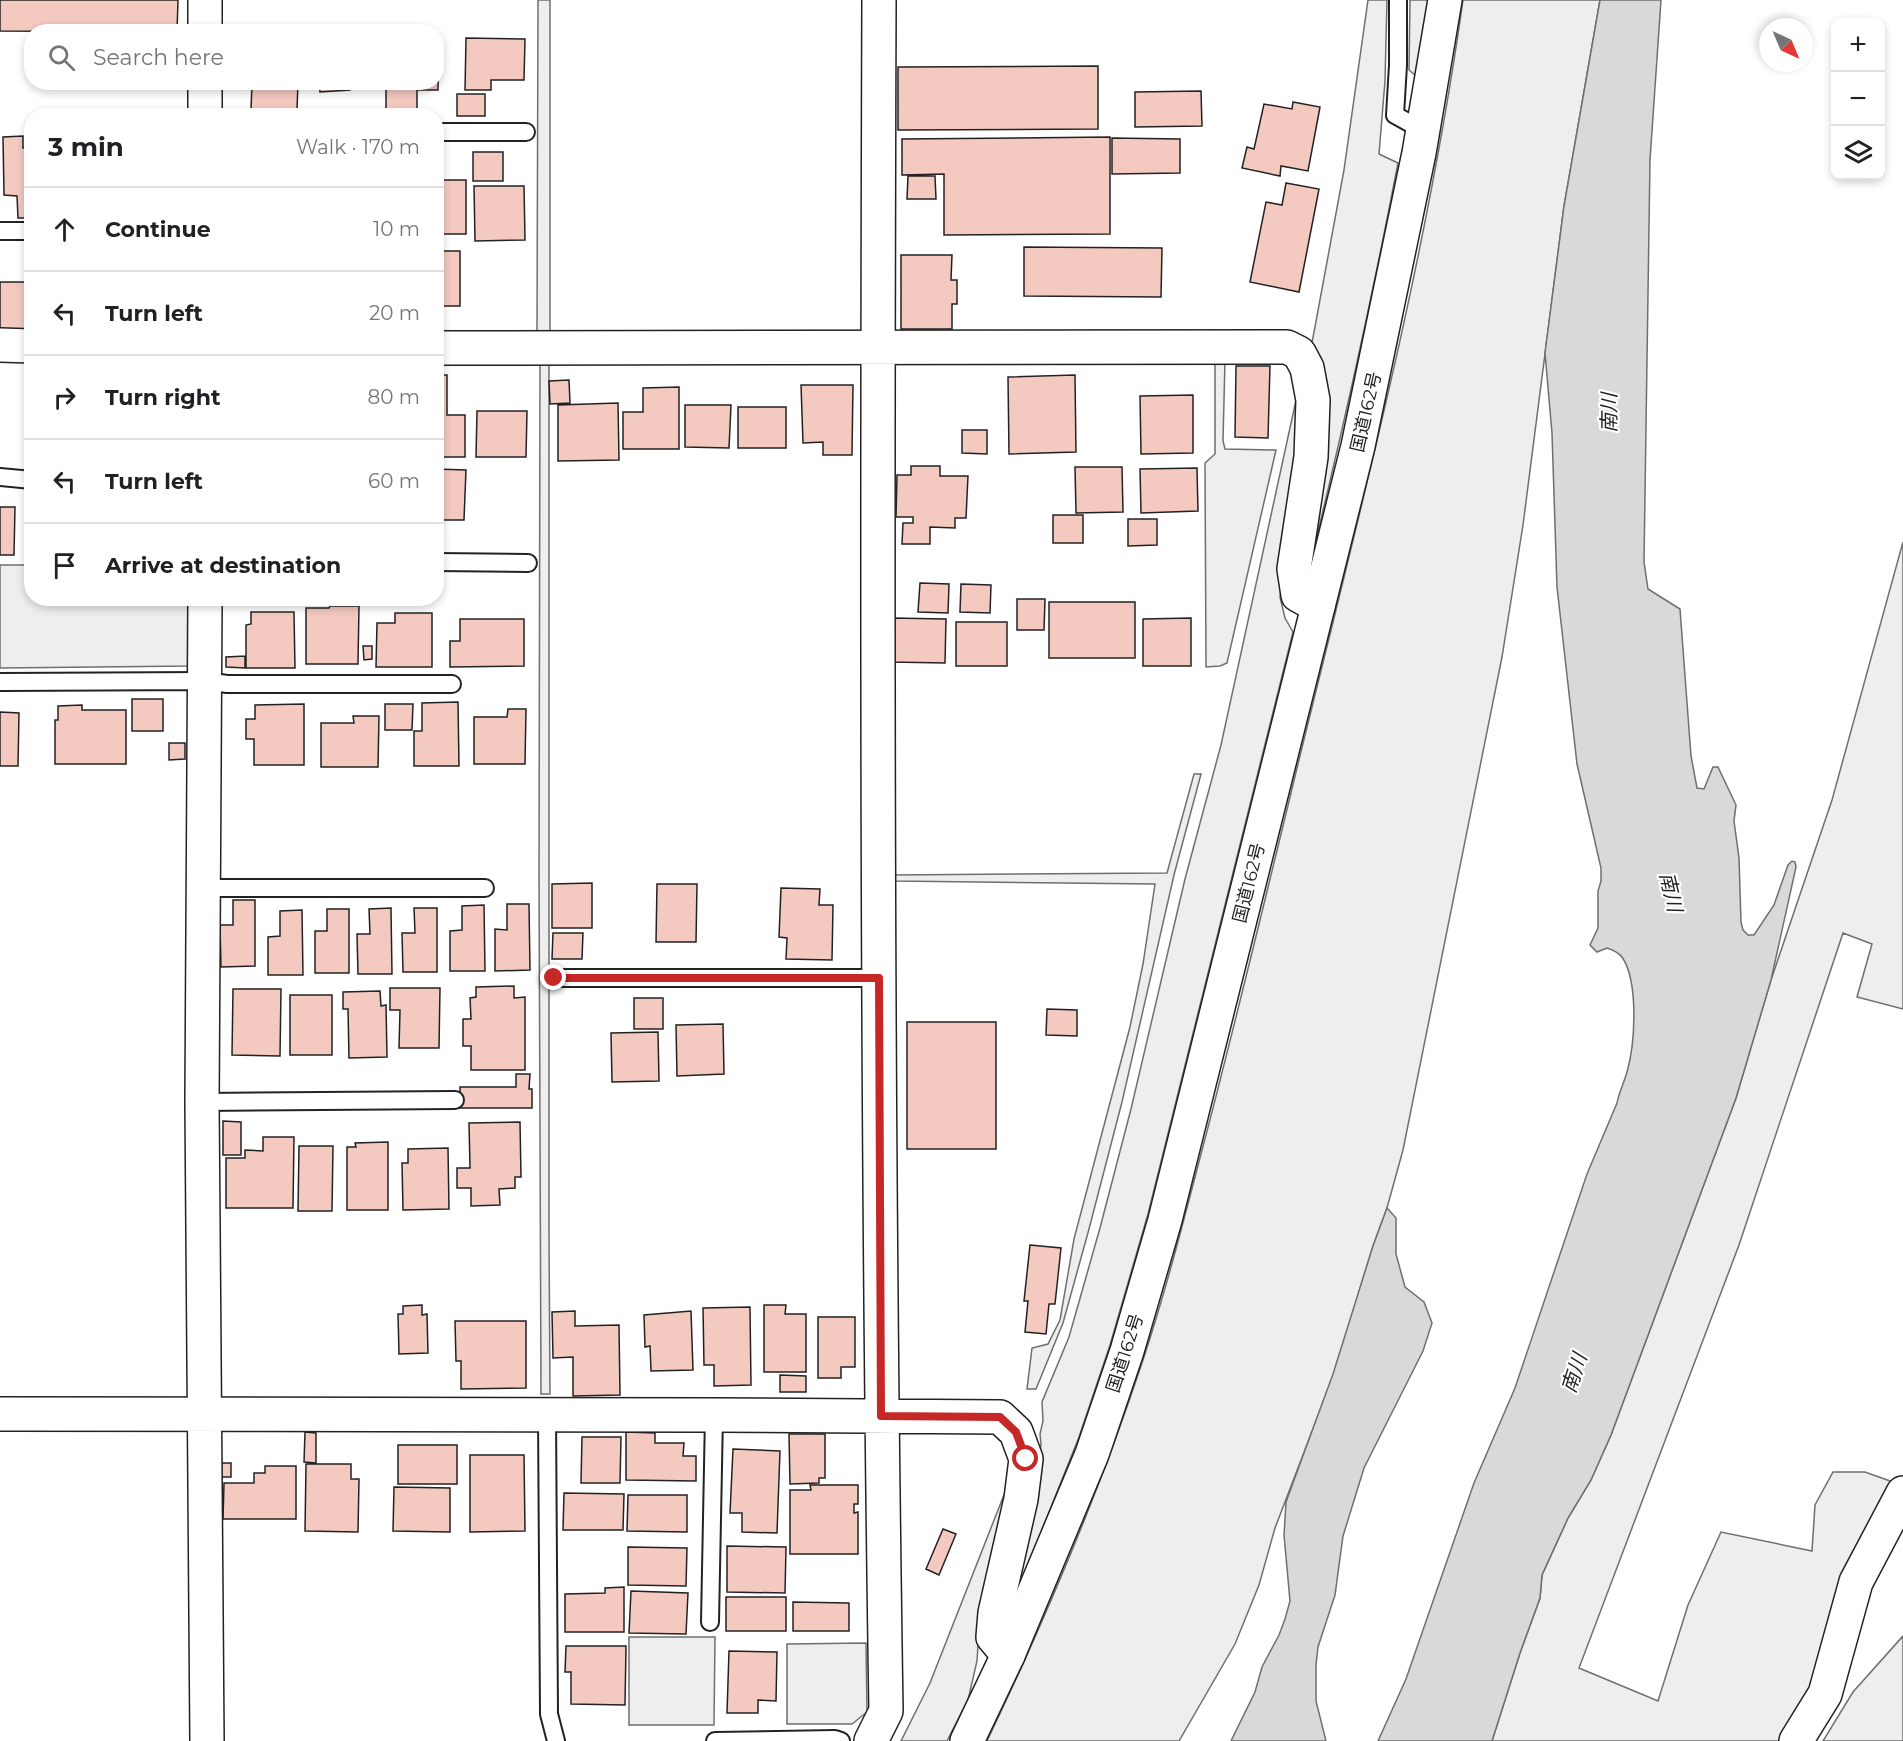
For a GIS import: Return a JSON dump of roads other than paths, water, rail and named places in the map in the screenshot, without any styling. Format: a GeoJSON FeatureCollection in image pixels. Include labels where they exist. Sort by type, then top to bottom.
{"type":"FeatureCollection","features":[{"type":"Feature","properties":{"kind":"main road"},"geometry":{"type":"LineString","coordinates":[[205,0],[205,24]]}},
{"type":"Feature","properties":{"kind":"main road"},"geometry":{"type":"LineString","coordinates":[[871,1741],[886,1711],[881,1416],[879,978],[879,0]]}},
{"type":"Feature","properties":{"kind":"main road","name":"国道162号"},"geometry":{"type":"LineString","coordinates":[[967,1741],[1008,1655],[1092,1454],[1127,1351],[1165,1220],[1358,446],[1424,131],[1445,0]]}},
{"type":"Feature","properties":{"kind":"main road"},"geometry":{"type":"LineString","coordinates":[[205,90],[205,108]]}},
{"type":"Feature","properties":{"kind":"main road"},"geometry":{"type":"LineString","coordinates":[[0,345],[24,346]]}},
{"type":"Feature","properties":{"kind":"main road"},"geometry":{"type":"LineString","coordinates":[[444,348],[1287,347],[1299,353],[1307,368],[1313,400],[1311,457],[1294,569],[1298,595],[1318,606]]}},
{"type":"Feature","properties":{"kind":"main road"},"geometry":{"type":"LineString","coordinates":[[205,606],[202,1102],[207,1741]]}},
{"type":"Feature","properties":{"kind":"main road"},"geometry":{"type":"LineString","coordinates":[[0,1414],[714,1414],[1000,1417],[1016,1432],[1026,1459],[1021,1499],[995,1613],[993,1637],[1008,1655]]}},
{"type":"Feature","properties":{"kind":"main road"},"geometry":{"type":"LineString","coordinates":[[1797,1741],[1825,1694],[1856,1582],[1903,1493]]}},
{"type":"Feature","properties":{"kind":"lane"},"geometry":{"type":"LineString","coordinates":[[1398,0],[1395,115],[1424,131]]}},
{"type":"Feature","properties":{"kind":"lane"},"geometry":{"type":"LineString","coordinates":[[444,132],[526,132]]}},
{"type":"Feature","properties":{"kind":"lane"},"geometry":{"type":"LineString","coordinates":[[0,231],[24,231]]}},
{"type":"Feature","properties":{"kind":"lane"},"geometry":{"type":"LineString","coordinates":[[0,477],[24,479]]}},
{"type":"Feature","properties":{"kind":"lane"},"geometry":{"type":"LineString","coordinates":[[444,562],[528,562]]}},
{"type":"Feature","properties":{"kind":"lane"},"geometry":{"type":"LineString","coordinates":[[0,682],[205,681],[227,684],[452,684]]}},
{"type":"Feature","properties":{"kind":"lane"},"geometry":{"type":"LineString","coordinates":[[204,888],[485,888]]}},
{"type":"Feature","properties":{"kind":"lane"},"geometry":{"type":"LineString","coordinates":[[554,978],[879,978]]}},
{"type":"Feature","properties":{"kind":"lane"},"geometry":{"type":"LineString","coordinates":[[202,1102],[455,1100]]}},
{"type":"Feature","properties":{"kind":"lane"},"geometry":{"type":"LineString","coordinates":[[710,1622],[714,1414]]}},
{"type":"Feature","properties":{"kind":"lane"},"geometry":{"type":"LineString","coordinates":[[547,1415],[549,1714],[556,1741]]}},
{"type":"Feature","properties":{"kind":"lane"},"geometry":{"type":"LineString","coordinates":[[715,1741],[835,1738],[841,1741]]}},
{"type":"Feature","properties":{"kind":"water","name":"南川"},"geometry":{"type":"Polygon","coordinates":[[[1600,0],[1661,0],[1650,160],[1644,562],[1648,589],[1680,609],[1691,756],[1697,788],[1704,789],[1713,767],[1718,767],[1736,805],[1734,821],[1739,858],[1741,922],[1743,930],[1748,935],[1754,935],[1774,905],[1788,865],[1792,861],[1795,862],[1796,867],[1771,980],[1736,1098],[1611,1435],[1591,1480],[1568,1518],[1542,1575],[1540,1598],[1492,1741],[1378,1741],[1406,1679],[1474,1483],[1515,1388],[1587,1174],[1617,1103],[1632,1046],[1633,997],[1627,968],[1617,952],[1607,948],[1597,952],[1590,945],[1598,928],[1598,891],[1601,868],[1577,764],[1557,587],[1552,433],[1545,353],[1564,206],[1600,0]]]}},
{"type":"Feature","properties":{"kind":"water"},"geometry":{"type":"Polygon","coordinates":[[[1387,1208],[1396,1218],[1396,1254],[1405,1287],[1424,1302],[1432,1323],[1423,1351],[1364,1468],[1343,1536],[1335,1595],[1318,1647],[1316,1665],[1316,1701],[1326,1741],[1231,1741],[1255,1692],[1262,1667],[1285,1619],[1290,1601],[1284,1535],[1286,1502],[1333,1374],[1387,1208]]]}}]}
